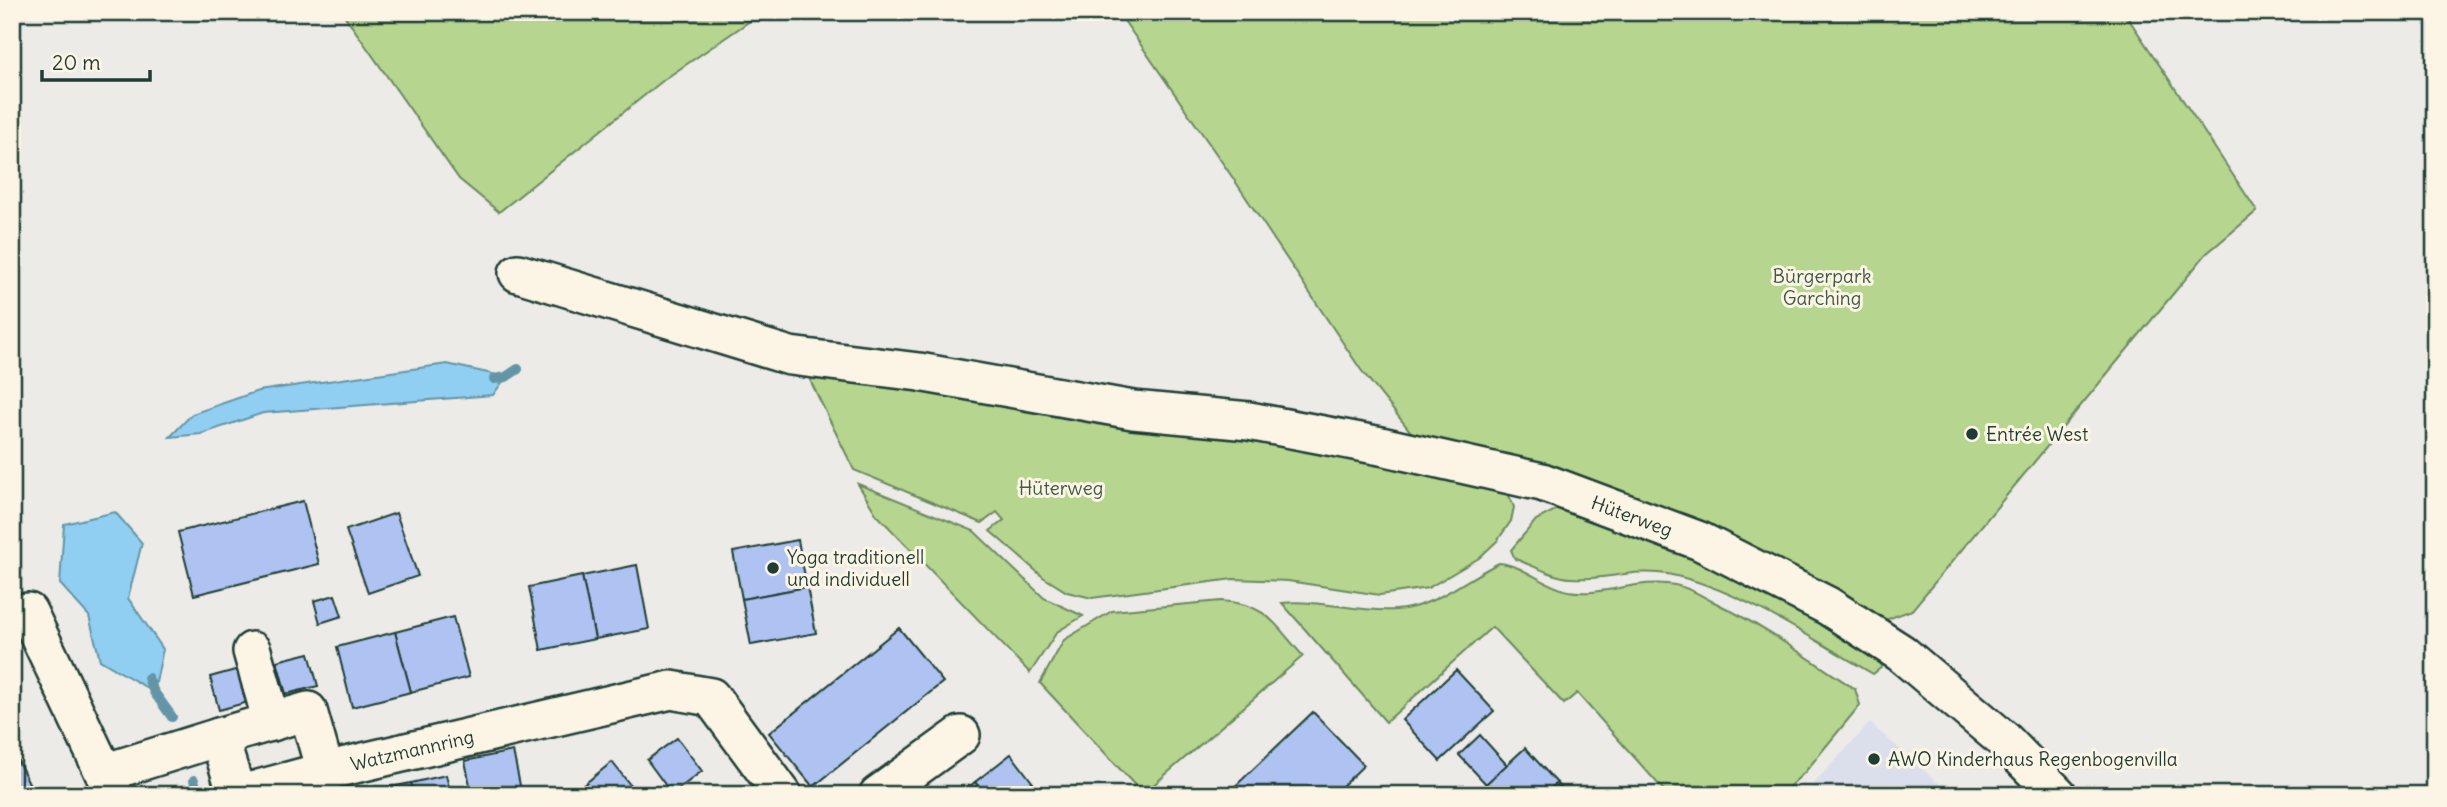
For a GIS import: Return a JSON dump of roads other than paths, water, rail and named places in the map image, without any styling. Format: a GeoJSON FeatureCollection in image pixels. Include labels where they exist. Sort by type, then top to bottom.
{"type":"FeatureCollection","features":[{"type":"Feature","properties":{"kind":"street","name":"Hüterweg"},"geometry":{"type":"LineString","coordinates":[[517,273],[790,356],[919,372],[1133,410],[1249,421],[1381,446],[1542,482],[1700,541],[1828,606],[1900,653],[2004,740],[2058,795]]}},
{"type":"Feature","properties":{"kind":"street"},"geometry":{"type":"LineString","coordinates":[[12,615],[28,612],[110,784],[219,737],[308,711],[325,771]]}},
{"type":"Feature","properties":{"kind":"street"},"geometry":{"type":"LineString","coordinates":[[252,651],[272,722]]}},
{"type":"Feature","properties":{"kind":"street","name":"Watzmannring"},"geometry":{"type":"LineString","coordinates":[[219,737],[237,795],[325,771],[671,690],[711,697],[783,795]]}},
{"type":"Feature","properties":{"kind":"street"},"geometry":{"type":"LineString","coordinates":[[878,795],[961,735]]}},
{"type":"Feature","properties":{"kind":"water"},"geometry":{"type":"Polygon","coordinates":[[[447,364],[506,377],[493,395],[263,413],[201,434],[170,437],[192,414],[258,391],[447,364]]]}},
{"type":"Feature","properties":{"kind":"water"},"geometry":{"type":"Polygon","coordinates":[[[115,512],[142,543],[128,598],[163,649],[154,692],[100,660],[89,616],[60,584],[64,524],[115,512]]]}},
{"type":"Feature","properties":{"kind":"waterway"},"geometry":{"type":"LineString","coordinates":[[494,379],[506,377],[518,369]]}},
{"type":"Feature","properties":{"kind":"waterway"},"geometry":{"type":"LineString","coordinates":[[148,678],[154,692],[172,717]]}},
{"type":"Feature","properties":{"kind":"waterway"},"geometry":{"type":"LineString","coordinates":[[194,780],[199,795]]}},
{"type":"Feature","properties":{"kind":"place","name":"Entrée West"},"geometry":{"type":"Point","coordinates":[1972,434]}},
{"type":"Feature","properties":{"kind":"place","name":"Yoga traditionell und individuell"},"geometry":{"type":"Point","coordinates":[773,568]}},
{"type":"Feature","properties":{"kind":"place","name":"AWO Kinderhaus Regenbogenvilla"},"geometry":{"type":"Point","coordinates":[1874,759]}},
{"type":"Feature","properties":{"kind":"park label","name":"Bürgerpark Garching"},"geometry":{"type":"Point","coordinates":[1822,287]}}]}
